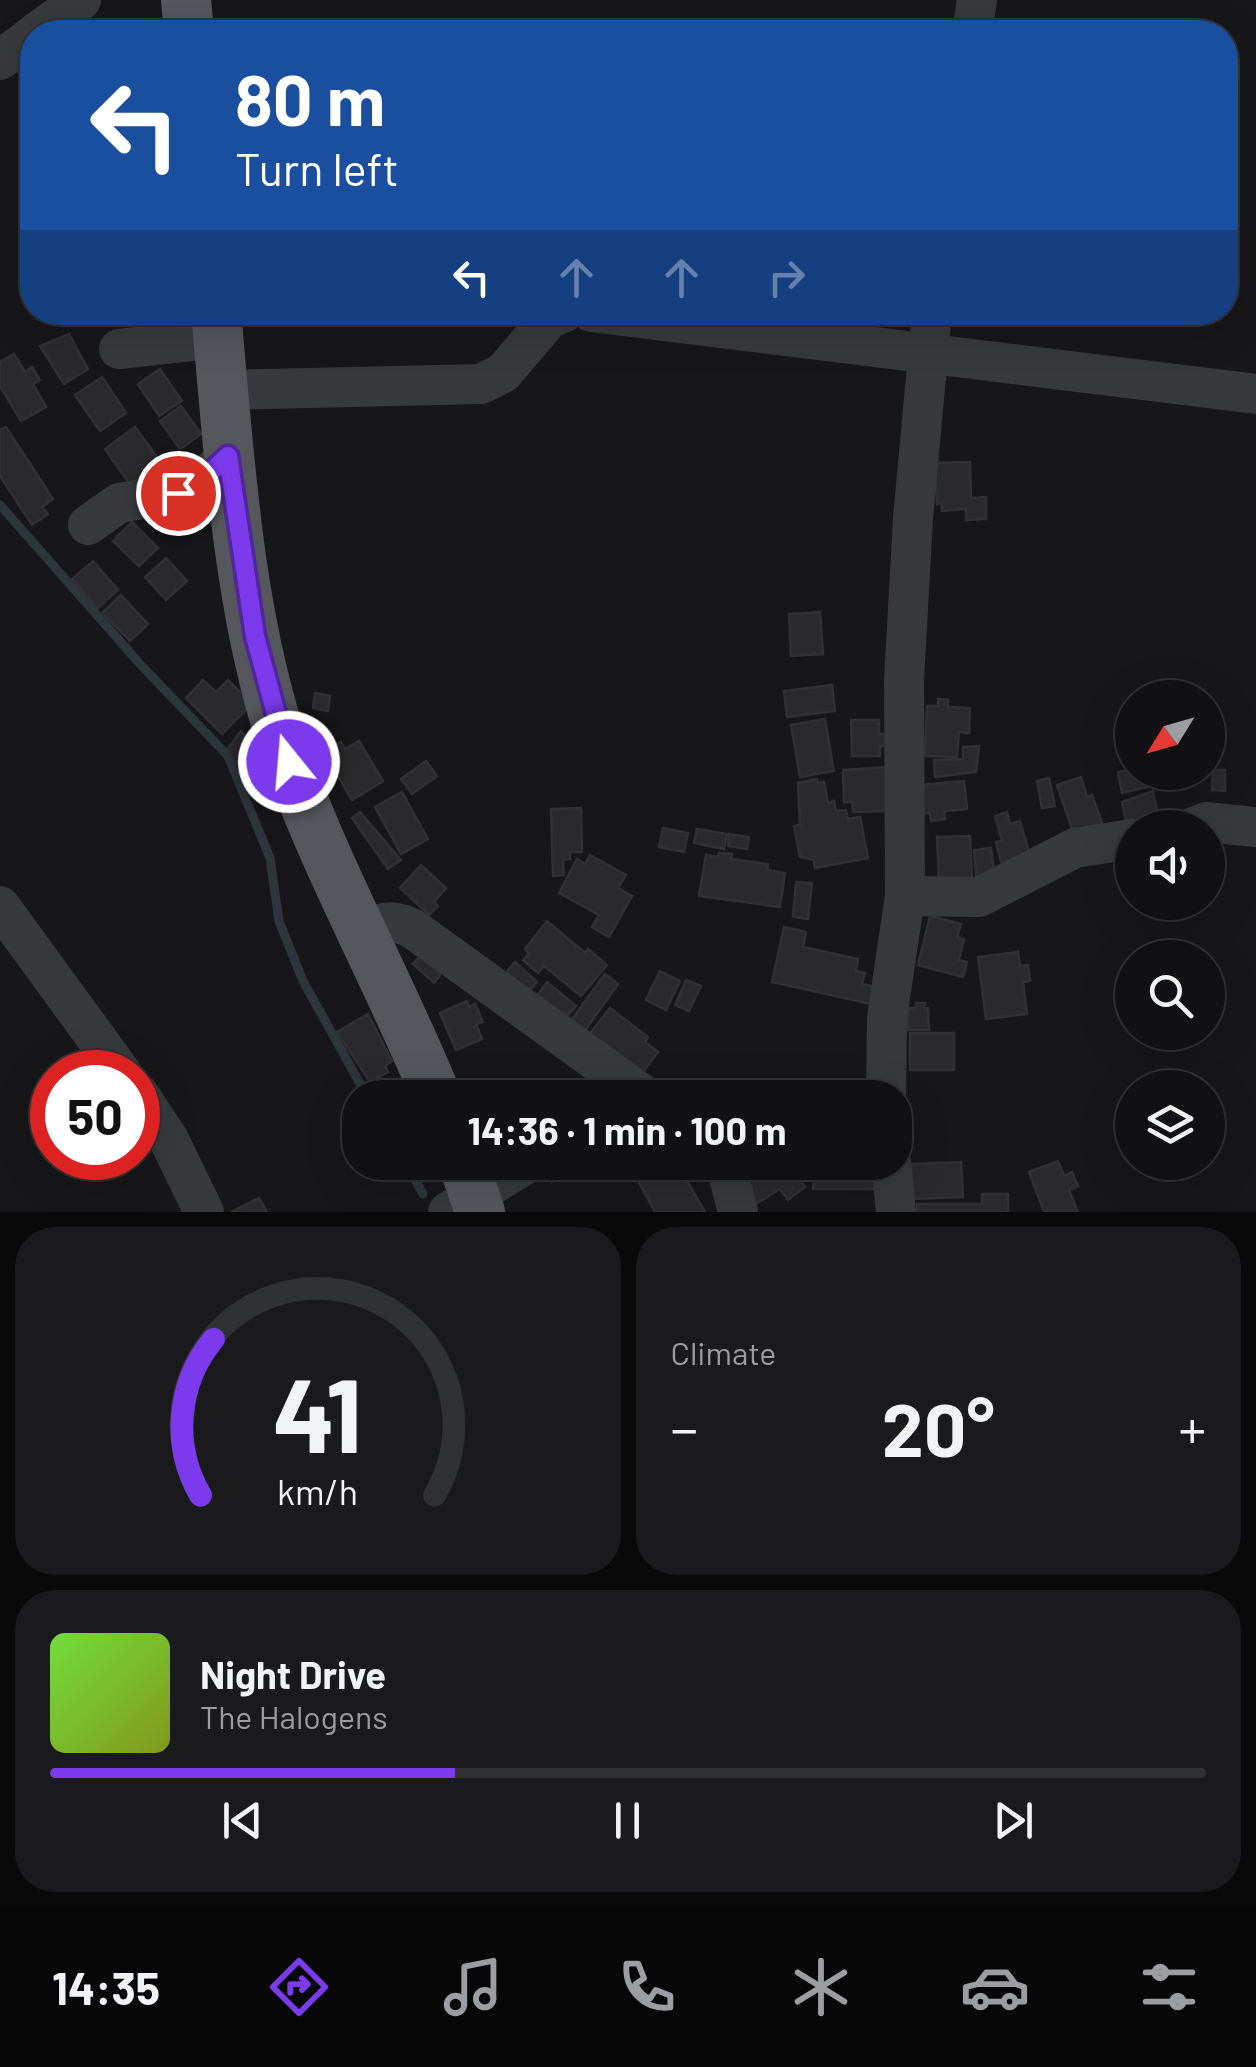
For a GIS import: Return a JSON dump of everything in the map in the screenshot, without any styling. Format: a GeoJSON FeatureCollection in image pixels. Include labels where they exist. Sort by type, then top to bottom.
{"type":"FeatureCollection","features":[{"type":"Feature","properties":{"kind":"main road"},"geometry":{"type":"LineString","coordinates":[[217,325],[228,456],[255,636],[272,705],[289,762],[429,1080]]}},
{"type":"Feature","properties":{"kind":"street"},"geometry":{"type":"LineString","coordinates":[[54,20],[82,0]]}},
{"type":"Feature","properties":{"kind":"street"},"geometry":{"type":"LineString","coordinates":[[0,60],[20,45]]}},
{"type":"Feature","properties":{"kind":"street"},"geometry":{"type":"LineString","coordinates":[[119,349],[217,325]]}},
{"type":"Feature","properties":{"kind":"street"},"geometry":{"type":"LineString","coordinates":[[223,390],[481,384],[503,373],[544,325]]}},
{"type":"Feature","properties":{"kind":"street"},"geometry":{"type":"LineString","coordinates":[[690,325],[1256,394]]}},
{"type":"Feature","properties":{"kind":"street"},"geometry":{"type":"LineString","coordinates":[[886,1080],[887,1018],[905,896],[904,681],[930,325]]}},
{"type":"Feature","properties":{"kind":"street"},"geometry":{"type":"LineString","coordinates":[[88,525],[119,502],[178,493],[201,481],[228,456]]}},
{"type":"Feature","properties":{"kind":"street"},"geometry":{"type":"LineString","coordinates":[[1225,824],[1256,828]]}},
{"type":"Feature","properties":{"kind":"street"},"geometry":{"type":"LineString","coordinates":[[905,896],[979,897],[1075,848],[1115,842]]}},
{"type":"Feature","properties":{"kind":"street"},"geometry":{"type":"LineString","coordinates":[[0,906],[106,1050]]}},
{"type":"Feature","properties":{"kind":"street"},"geometry":{"type":"LineString","coordinates":[[363,930],[381,922],[398,922],[413,929],[622,1080]]}},
{"type":"Feature","properties":{"kind":"street"},"geometry":{"type":"LineString","coordinates":[[160,1126],[204,1212]]}},
{"type":"Feature","properties":{"kind":"street"},"geometry":{"type":"LineString","coordinates":[[467,1195],[496,1180]]}},
{"type":"Feature","properties":{"kind":"street"},"geometry":{"type":"LineString","coordinates":[[730,1180],[738,1212]]}},
{"type":"Feature","properties":{"kind":"street"},"geometry":{"type":"LineString","coordinates":[[893,1180],[896,1212]]}},
{"type":"Feature","properties":{"kind":"building"},"geometry":{"type":"Polygon","coordinates":[[[69,334],[88,369],[64,384],[40,346],[69,334]]]}},
{"type":"Feature","properties":{"kind":"building"},"geometry":{"type":"Polygon","coordinates":[[[14,354],[25,372],[32,367],[40,380],[33,384],[46,407],[21,421],[0,386],[0,362],[14,354]]]}},
{"type":"Feature","properties":{"kind":"building"},"geometry":{"type":"Polygon","coordinates":[[[160,369],[182,401],[159,416],[138,384],[160,369]]]}},
{"type":"Feature","properties":{"kind":"building"},"geometry":{"type":"Polygon","coordinates":[[[102,377],[126,413],[100,431],[75,395],[102,377]]]}},
{"type":"Feature","properties":{"kind":"building"},"geometry":{"type":"Polygon","coordinates":[[[181,406],[201,434],[180,449],[160,421],[181,406]]]}},
{"type":"Feature","properties":{"kind":"building"},"geometry":{"type":"Polygon","coordinates":[[[6,427],[53,499],[42,507],[48,514],[32,525],[0,476],[0,430],[6,427]]]}},
{"type":"Feature","properties":{"kind":"building"},"geometry":{"type":"Polygon","coordinates":[[[135,427],[163,465],[132,487],[105,449],[135,427]]]}},
{"type":"Feature","properties":{"kind":"building"},"geometry":{"type":"Polygon","coordinates":[[[970,462],[971,498],[986,497],[986,519],[966,520],[966,509],[942,511],[942,503],[937,504],[935,463],[970,462]]]}},
{"type":"Feature","properties":{"kind":"building"},"geometry":{"type":"Polygon","coordinates":[[[132,522],[158,548],[139,566],[113,541],[132,522]]]}},
{"type":"Feature","properties":{"kind":"building"},"geometry":{"type":"Polygon","coordinates":[[[166,558],[187,581],[166,600],[145,577],[166,558]]]}},
{"type":"Feature","properties":{"kind":"building"},"geometry":{"type":"Polygon","coordinates":[[[93,561],[118,590],[98,608],[72,579],[93,561]]]}},
{"type":"Feature","properties":{"kind":"building"},"geometry":{"type":"Polygon","coordinates":[[[121,595],[148,624],[130,641],[102,613],[121,595]]]}},
{"type":"Feature","properties":{"kind":"building"},"geometry":{"type":"Polygon","coordinates":[[[820,612],[823,654],[791,656],[789,614],[820,612]]]}},
{"type":"Feature","properties":{"kind":"building"},"geometry":{"type":"Polygon","coordinates":[[[203,680],[216,692],[228,680],[252,704],[222,734],[186,698],[203,680]]]}},
{"type":"Feature","properties":{"kind":"building"},"geometry":{"type":"Polygon","coordinates":[[[832,685],[835,711],[787,717],[784,691],[832,685]]]}},
{"type":"Feature","properties":{"kind":"building"},"geometry":{"type":"Polygon","coordinates":[[[315,693],[330,696],[328,711],[313,708],[315,693]]]}},
{"type":"Feature","properties":{"kind":"building"},"geometry":{"type":"Polygon","coordinates":[[[938,699],[948,700],[948,707],[970,708],[969,733],[959,732],[957,757],[925,756],[927,706],[938,706],[938,699]]]}},
{"type":"Feature","properties":{"kind":"building"},"geometry":{"type":"Polygon","coordinates":[[[825,719],[834,771],[800,777],[791,725],[825,719]]]}},
{"type":"Feature","properties":{"kind":"building"},"geometry":{"type":"Polygon","coordinates":[[[851,720],[879,720],[879,734],[889,734],[889,746],[880,746],[880,756],[852,756],[851,720]]]}},
{"type":"Feature","properties":{"kind":"building"},"geometry":{"type":"Polygon","coordinates":[[[241,731],[260,754],[242,769],[227,750],[241,731]]]}},
{"type":"Feature","properties":{"kind":"building"},"geometry":{"type":"Polygon","coordinates":[[[359,741],[383,781],[352,800],[324,753],[341,742],[345,749],[359,741]]]}},
{"type":"Feature","properties":{"kind":"building"},"geometry":{"type":"Polygon","coordinates":[[[979,746],[976,772],[935,777],[934,760],[963,759],[963,747],[979,746]]]}},
{"type":"Feature","properties":{"kind":"building"},"geometry":{"type":"Polygon","coordinates":[[[426,761],[437,776],[412,794],[401,779],[426,761]]]}},
{"type":"Feature","properties":{"kind":"building"},"geometry":{"type":"Polygon","coordinates":[[[887,767],[888,811],[853,812],[852,802],[844,802],[843,770],[887,767]]]}},
{"type":"Feature","properties":{"kind":"building"},"geometry":{"type":"Polygon","coordinates":[[[1081,777],[1104,828],[1075,838],[1057,785],[1081,777]]]}},
{"type":"Feature","properties":{"kind":"building"},"geometry":{"type":"Polygon","coordinates":[[[1049,778],[1055,806],[1042,808],[1037,781],[1049,778]]]}},
{"type":"Feature","properties":{"kind":"building"},"geometry":{"type":"Polygon","coordinates":[[[817,779],[818,783],[824,782],[828,803],[834,801],[836,811],[846,810],[848,819],[860,817],[868,858],[815,868],[814,860],[800,857],[794,826],[800,825],[798,783],[817,779]]]}},
{"type":"Feature","properties":{"kind":"building"},"geometry":{"type":"Polygon","coordinates":[[[964,781],[967,809],[944,811],[945,819],[931,821],[930,813],[923,813],[920,785],[964,781]]]}},
{"type":"Feature","properties":{"kind":"building"},"geometry":{"type":"Polygon","coordinates":[[[1153,791],[1157,810],[1124,810],[1122,802],[1153,791]]]}},
{"type":"Feature","properties":{"kind":"building"},"geometry":{"type":"Polygon","coordinates":[[[402,792],[428,839],[401,854],[375,807],[402,792]]]}},
{"type":"Feature","properties":{"kind":"building"},"geometry":{"type":"Polygon","coordinates":[[[581,808],[582,852],[570,852],[570,859],[563,860],[564,875],[553,876],[551,809],[581,808]]]}},
{"type":"Feature","properties":{"kind":"building"},"geometry":{"type":"Polygon","coordinates":[[[360,812],[401,860],[388,869],[352,818],[360,812]]]}},
{"type":"Feature","properties":{"kind":"building"},"geometry":{"type":"Polygon","coordinates":[[[1007,812],[1010,824],[1020,821],[1032,862],[1001,862],[996,842],[1002,841],[995,816],[1007,812]]]}},
{"type":"Feature","properties":{"kind":"building"},"geometry":{"type":"Polygon","coordinates":[[[663,828],[688,833],[684,852],[659,847],[663,828]]]}},
{"type":"Feature","properties":{"kind":"building"},"geometry":{"type":"Polygon","coordinates":[[[697,829],[727,834],[724,849],[694,843],[697,829]]]}},
{"type":"Feature","properties":{"kind":"building"},"geometry":{"type":"Polygon","coordinates":[[[729,834],[749,837],[747,849],[728,846],[729,834]]]}},
{"type":"Feature","properties":{"kind":"building"},"geometry":{"type":"Polygon","coordinates":[[[970,836],[972,879],[939,881],[937,837],[970,836]]]}},
{"type":"Feature","properties":{"kind":"building"},"geometry":{"type":"Polygon","coordinates":[[[991,848],[995,881],[977,883],[974,850],[991,848]]]}},
{"type":"Feature","properties":{"kind":"building"},"geometry":{"type":"Polygon","coordinates":[[[719,853],[732,854],[731,859],[768,864],[767,870],[785,873],[780,907],[699,896],[706,855],[718,857],[719,853]]]}},
{"type":"Feature","properties":{"kind":"building"},"geometry":{"type":"Polygon","coordinates":[[[590,855],[626,875],[618,888],[632,896],[609,937],[592,927],[599,915],[559,893],[577,859],[585,864],[590,855]]]}},
{"type":"Feature","properties":{"kind":"building"},"geometry":{"type":"Polygon","coordinates":[[[421,865],[446,888],[429,915],[400,888],[421,865]]]}},
{"type":"Feature","properties":{"kind":"building"},"geometry":{"type":"Polygon","coordinates":[[[796,882],[812,883],[808,919],[793,917],[796,882]]]}},
{"type":"Feature","properties":{"kind":"building"},"geometry":{"type":"Polygon","coordinates":[[[930,916],[961,924],[957,937],[964,939],[959,960],[967,962],[963,977],[918,965],[930,916]]]}},
{"type":"Feature","properties":{"kind":"building"},"geometry":{"type":"Polygon","coordinates":[[[547,921],[585,953],[588,949],[607,965],[581,996],[544,966],[538,973],[523,960],[529,953],[525,949],[547,921]]]}},
{"type":"Feature","properties":{"kind":"building"},"geometry":{"type":"Polygon","coordinates":[[[784,927],[806,932],[803,947],[858,959],[856,971],[865,973],[862,984],[872,986],[876,1005],[772,982],[784,927]]]}},
{"type":"Feature","properties":{"kind":"building"},"geometry":{"type":"Polygon","coordinates":[[[1018,952],[1020,966],[1028,965],[1030,981],[1023,982],[1027,1014],[986,1019],[978,957],[1018,952]]]}},
{"type":"Feature","properties":{"kind":"building"},"geometry":{"type":"Polygon","coordinates":[[[421,955],[441,974],[434,983],[413,964],[421,955]]]}},
{"type":"Feature","properties":{"kind":"building"},"geometry":{"type":"Polygon","coordinates":[[[515,962],[537,982],[527,993],[505,974],[515,962]]]}},
{"type":"Feature","properties":{"kind":"building"},"geometry":{"type":"Polygon","coordinates":[[[660,971],[680,981],[666,1010],[646,1000],[660,971]]]}},
{"type":"Feature","properties":{"kind":"building"},"geometry":{"type":"Polygon","coordinates":[[[605,974],[618,984],[581,1036],[567,1026],[605,974]]]}},
{"type":"Feature","properties":{"kind":"building"},"geometry":{"type":"Polygon","coordinates":[[[686,980],[701,986],[689,1011],[675,1005],[686,980]]]}},
{"type":"Feature","properties":{"kind":"building"},"geometry":{"type":"Polygon","coordinates":[[[547,982],[576,1006],[564,1020],[536,997],[547,982]]]}},
{"type":"Feature","properties":{"kind":"building"},"geometry":{"type":"Polygon","coordinates":[[[467,1001],[469,1007],[475,1004],[483,1022],[476,1024],[482,1039],[456,1050],[440,1013],[467,1001]]]}},
{"type":"Feature","properties":{"kind":"building"},"geometry":{"type":"Polygon","coordinates":[[[916,1003],[925,1003],[924,1008],[928,1008],[929,1030],[908,1030],[908,1008],[916,1008],[916,1003]]]}},
{"type":"Feature","properties":{"kind":"building"},"geometry":{"type":"Polygon","coordinates":[[[610,1008],[648,1037],[645,1042],[658,1052],[640,1076],[588,1036],[610,1008]]]}},
{"type":"Feature","properties":{"kind":"building"},"geometry":{"type":"Polygon","coordinates":[[[368,1014],[392,1061],[385,1066],[388,1072],[369,1080],[337,1032],[368,1014]]]}},
{"type":"Feature","properties":{"kind":"building"},"geometry":{"type":"Polygon","coordinates":[[[910,1033],[954,1033],[954,1070],[910,1070],[910,1033]]]}},
{"type":"Feature","properties":{"kind":"building"},"geometry":{"type":"Polygon","coordinates":[[[1058,1161],[1064,1176],[1072,1172],[1078,1186],[1069,1190],[1078,1212],[1044,1212],[1029,1172],[1058,1161]]]}},
{"type":"Feature","properties":{"kind":"building"},"geometry":{"type":"Polygon","coordinates":[[[961,1162],[963,1197],[913,1199],[912,1164],[961,1162]]]}},
{"type":"Feature","properties":{"kind":"building"},"geometry":{"type":"Polygon","coordinates":[[[638,1180],[686,1180],[705,1212],[655,1212],[638,1180]]]}},
{"type":"Feature","properties":{"kind":"building"},"geometry":{"type":"Polygon","coordinates":[[[745,1180],[800,1180],[805,1187],[788,1200],[780,1189],[756,1204],[745,1180]]]}},
{"type":"Feature","properties":{"kind":"building"},"geometry":{"type":"Polygon","coordinates":[[[814,1180],[882,1180],[882,1189],[813,1189],[814,1180]]]}},
{"type":"Feature","properties":{"kind":"building"},"geometry":{"type":"Polygon","coordinates":[[[982,1194],[1008,1194],[1008,1212],[917,1212],[917,1204],[982,1204],[982,1194]]]}},
{"type":"Feature","properties":{"kind":"building"},"geometry":{"type":"Polygon","coordinates":[[[259,1198],[267,1212],[231,1212],[259,1198]]]}},
{"type":"Feature","properties":{"kind":"waterway"},"geometry":{"type":"LineString","coordinates":[[0,505],[140,664],[228,756],[270,858],[279,921],[303,981],[358,1080]]}},
{"type":"Feature","properties":{"kind":"waterway"},"geometry":{"type":"LineString","coordinates":[[415,1180],[423,1194]]}},
{"type":"Feature","properties":{"kind":"route"},"geometry":{"type":"LineString","coordinates":[[178,493],[201,481],[228,456],[255,636],[289,762]]}}]}
